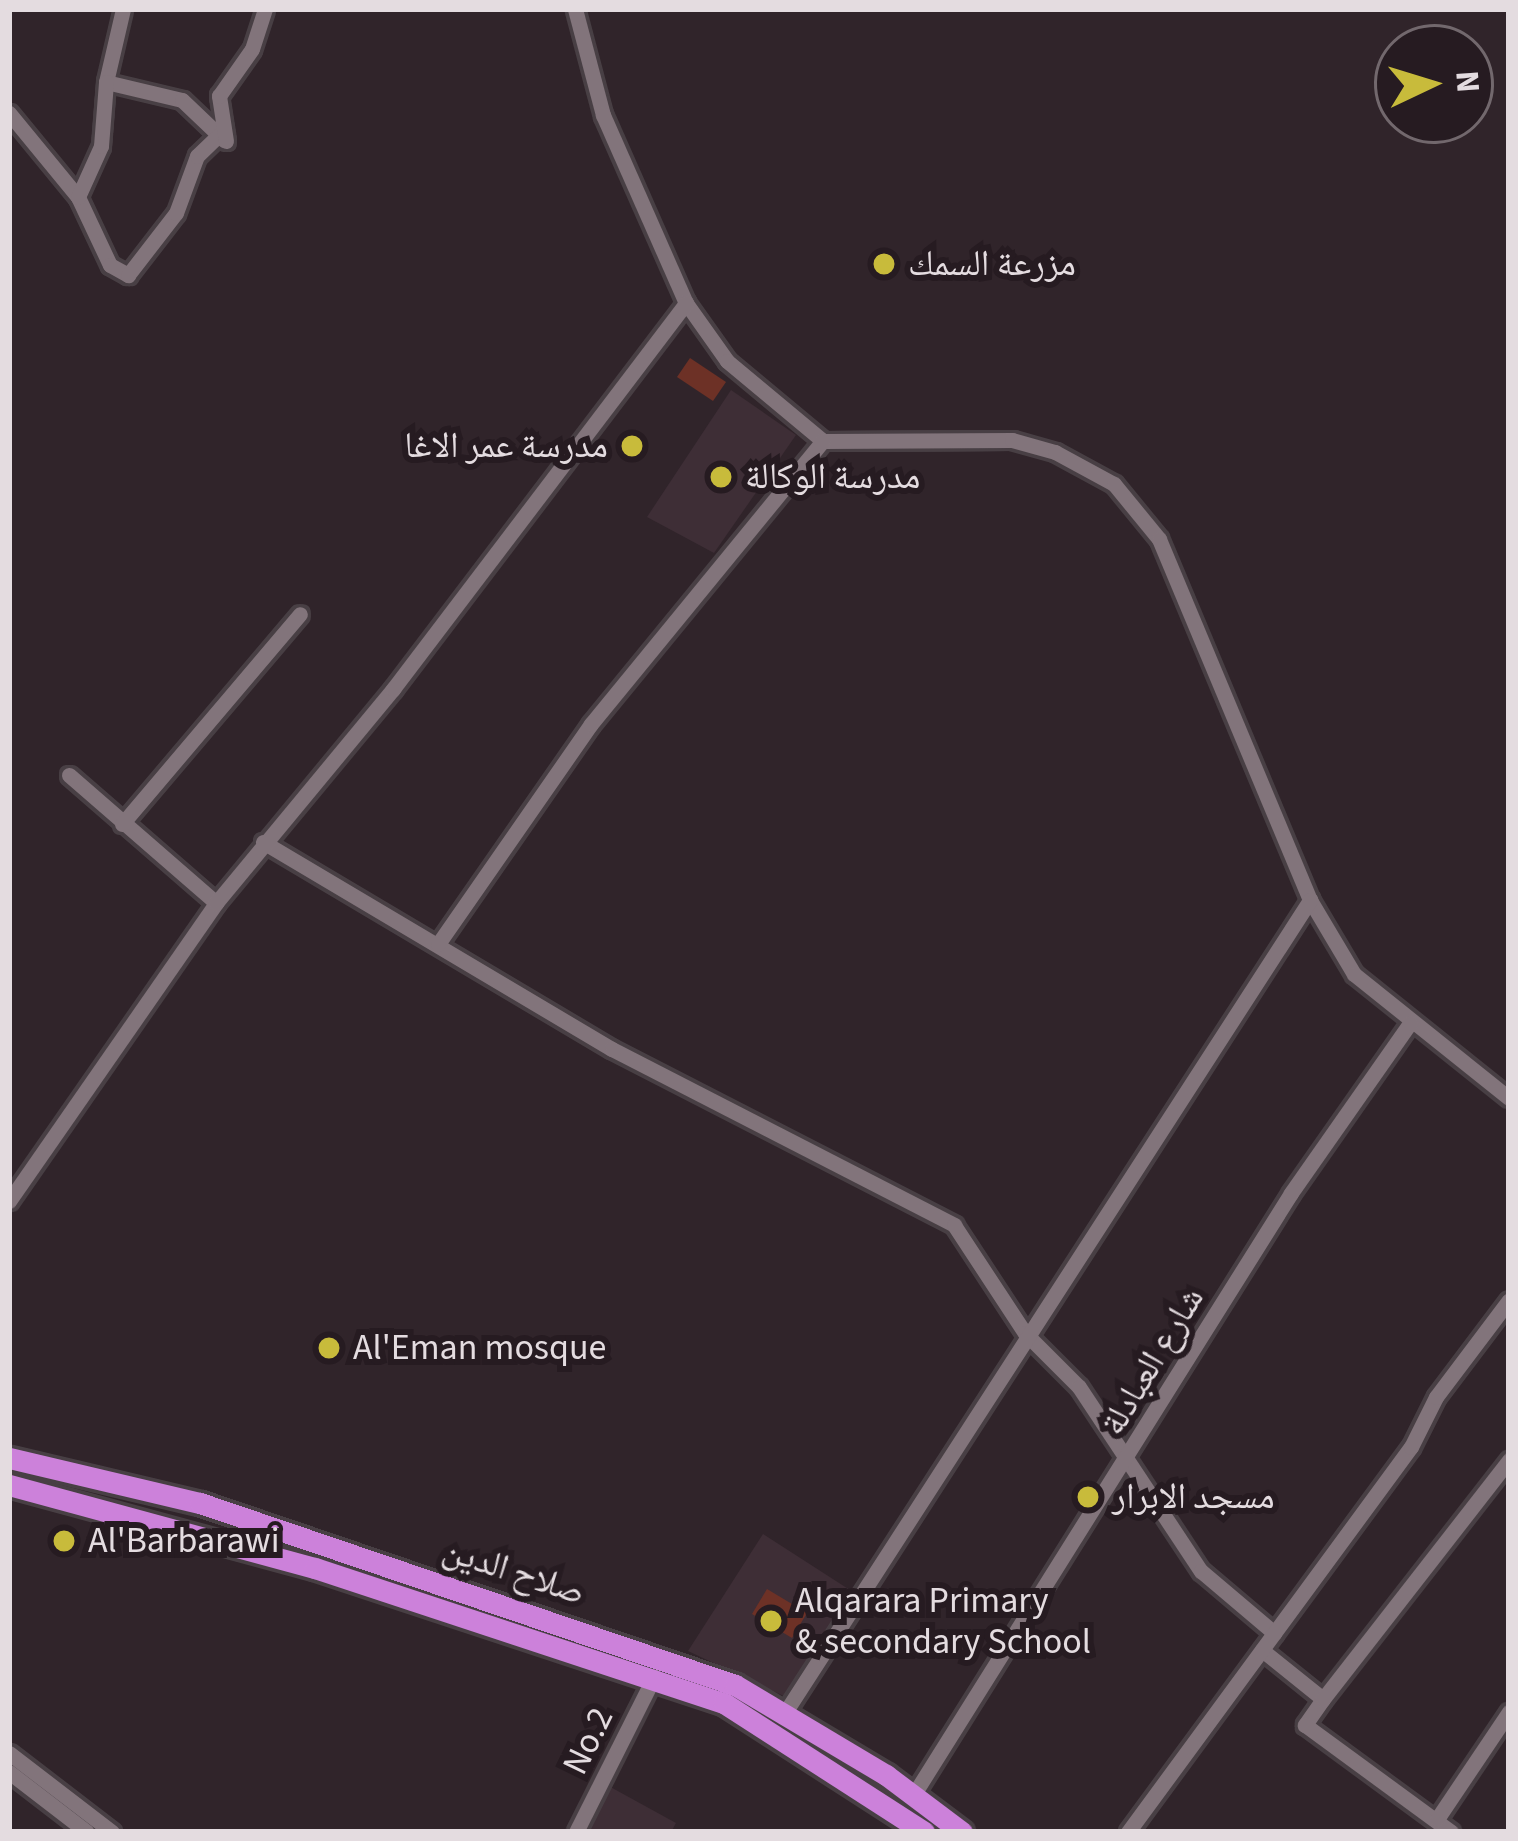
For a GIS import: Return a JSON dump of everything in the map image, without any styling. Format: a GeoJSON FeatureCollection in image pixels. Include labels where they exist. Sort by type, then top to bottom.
{"type":"FeatureCollection","features":[{"type":"Feature","properties":{"kind":"highway","name":"صلاح الدين"},"geometry":{"type":"LineString","coordinates":[[9,1458],[200,1503],[557,1619],[786,1711],[914,1794],[947,1828]]}},
{"type":"Feature","properties":{"kind":"highway","name":"صلاح الدين"},"geometry":{"type":"LineString","coordinates":[[9,1485],[192,1532],[654,1677],[763,1725],[924,1832]]}},
{"type":"Feature","properties":{"kind":"highway"},"geometry":{"type":"LineString","coordinates":[[192,1532],[186,1515],[200,1503]]}},
{"type":"Feature","properties":{"kind":"street"},"geometry":{"type":"LineString","coordinates":[[77,197],[101,146],[106,82],[123,9]]}},
{"type":"Feature","properties":{"kind":"street"},"geometry":{"type":"LineString","coordinates":[[106,82],[182,100],[226,141],[219,96],[252,49],[266,9]]}},
{"type":"Feature","properties":{"kind":"street"},"geometry":{"type":"LineString","coordinates":[[575,9],[603,115],[686,303],[749,383],[823,441],[1012,440],[1055,452],[1114,484],[1159,539],[1310,900],[1354,974],[1509,1098]]}},
{"type":"Feature","properties":{"kind":"street"},"geometry":{"type":"LineString","coordinates":[[9,113],[77,197],[110,265],[128,275],[176,213],[197,156],[218,136]]}},
{"type":"Feature","properties":{"kind":"street"},"geometry":{"type":"LineString","coordinates":[[9,1201],[216,903],[393,689],[686,303]]}},
{"type":"Feature","properties":{"kind":"street"},"geometry":{"type":"LineString","coordinates":[[439,944],[604,708],[823,441]]}},
{"type":"Feature","properties":{"kind":"street"},"geometry":{"type":"LineString","coordinates":[[122,824],[300,614]]}},
{"type":"Feature","properties":{"kind":"street"},"geometry":{"type":"LineString","coordinates":[[69,776],[216,903]]}},
{"type":"Feature","properties":{"kind":"street"},"geometry":{"type":"LineString","coordinates":[[262,842],[612,1049],[954,1225],[1024,1333],[1079,1387],[1124,1465],[1202,1571],[1274,1633]]}},
{"type":"Feature","properties":{"kind":"street"},"geometry":{"type":"LineString","coordinates":[[786,1711],[1024,1333],[1310,900]]}},
{"type":"Feature","properties":{"kind":"street","name":"شارع العبادلة"},"geometry":{"type":"LineString","coordinates":[[914,1794],[1292,1192],[1410,1023]]}},
{"type":"Feature","properties":{"kind":"street"},"geometry":{"type":"LineString","coordinates":[[1128,1832],[1509,1300]]}},
{"type":"Feature","properties":{"kind":"street"},"geometry":{"type":"LineString","coordinates":[[1451,1832],[1305,1725],[1509,1460]]}},
{"type":"Feature","properties":{"kind":"street"},"geometry":{"type":"LineString","coordinates":[[1262,1649],[1323,1699]]}},
{"type":"Feature","properties":{"kind":"street","name":"No.2"},"geometry":{"type":"LineString","coordinates":[[577,1832],[654,1677]]}},
{"type":"Feature","properties":{"kind":"street"},"geometry":{"type":"LineString","coordinates":[[1437,1819],[1509,1712]]}},
{"type":"Feature","properties":{"kind":"street"},"geometry":{"type":"LineString","coordinates":[[9,1754],[112,1832]]}},
{"type":"Feature","properties":{"kind":"street"},"geometry":{"type":"LineString","coordinates":[[9,1772],[87,1832]]}},
{"type":"Feature","properties":{"kind":"shaded area"},"geometry":{"type":"Polygon","coordinates":[[[690,358],[726,382],[713,401],[677,377],[690,358]]]}},
{"type":"Feature","properties":{"kind":"shaded area","name":"مدرسة الوكالة"},"geometry":{"type":"Polygon","coordinates":[[[731,390],[796,435],[714,553],[647,517],[731,390]]]}},
{"type":"Feature","properties":{"kind":"shaded area","name":"Alqarara Primary & secondary School"},"geometry":{"type":"Polygon","coordinates":[[[763,1534],[853,1592],[790,1699],[688,1651],[763,1534]]]}},
{"type":"Feature","properties":{"kind":"shaded area"},"geometry":{"type":"Polygon","coordinates":[[[767,1589],[807,1613],[792,1638],[752,1614],[767,1589]]]}},
{"type":"Feature","properties":{"kind":"shaded area"},"geometry":{"type":"Polygon","coordinates":[[[605,1784],[676,1823],[671,1832],[581,1832],[605,1784]]]}},
{"type":"Feature","properties":{"kind":"place","name":"مزرعة السمك"},"geometry":{"type":"Point","coordinates":[884,264]}},
{"type":"Feature","properties":{"kind":"place","name":"مدرسة عمر الاغا"},"geometry":{"type":"Point","coordinates":[632,446]}},
{"type":"Feature","properties":{"kind":"place","name":"مدرسة الوكالة"},"geometry":{"type":"Point","coordinates":[721,477]}},
{"type":"Feature","properties":{"kind":"place","name":"Al'Eman mosque"},"geometry":{"type":"Point","coordinates":[329,1348]}},
{"type":"Feature","properties":{"kind":"place","name":"مسجد الابرار"},"geometry":{"type":"Point","coordinates":[1088,1497]}},
{"type":"Feature","properties":{"kind":"place","name":"Al'Barbarawi"},"geometry":{"type":"Point","coordinates":[64,1541]}},
{"type":"Feature","properties":{"kind":"place","name":"Alqarara Primary & secondary School"},"geometry":{"type":"Point","coordinates":[771,1621]}}]}
